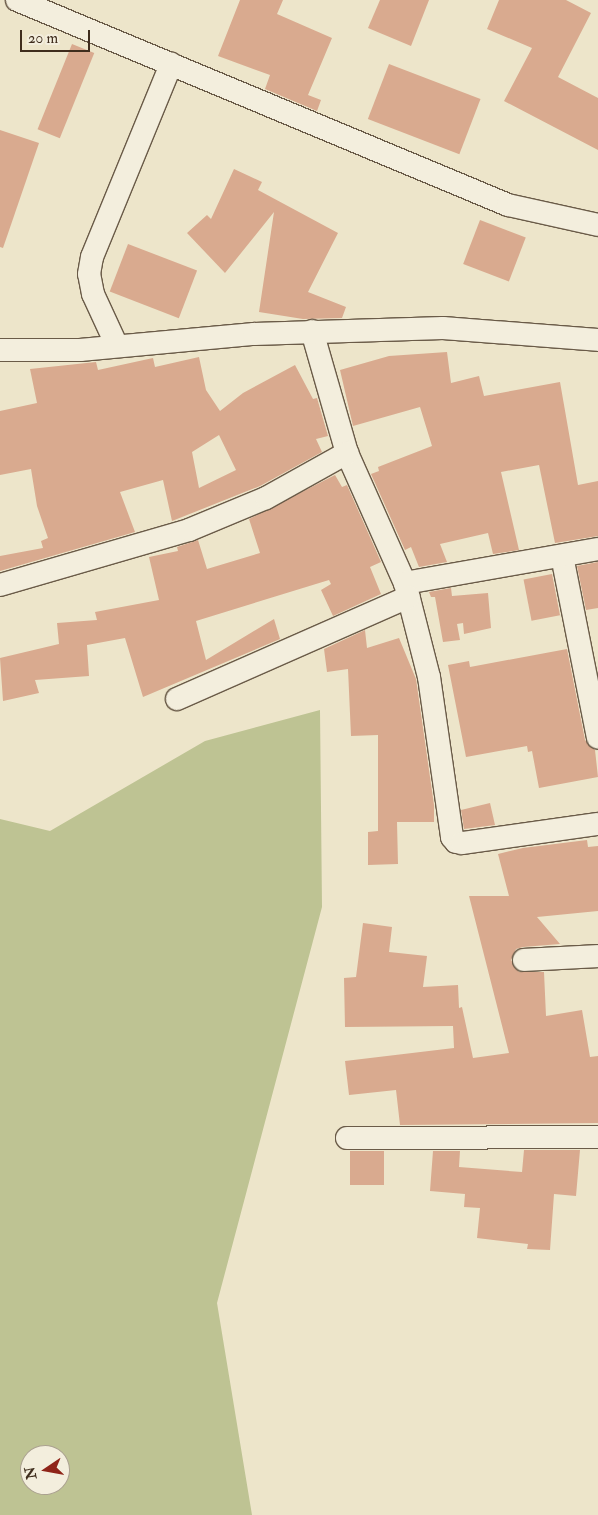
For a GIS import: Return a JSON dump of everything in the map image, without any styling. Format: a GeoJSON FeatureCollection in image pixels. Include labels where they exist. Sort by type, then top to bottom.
{"type":"FeatureCollection","features":[{"type":"Feature","properties":{"kind":"street"},"geometry":{"type":"LineString","coordinates":[[17,0],[508,205],[598,225]]}},
{"type":"Feature","properties":{"kind":"street"},"geometry":{"type":"LineString","coordinates":[[118,346],[93,294],[89,274],[92,256],[171,64]]}},
{"type":"Feature","properties":{"kind":"street"},"geometry":{"type":"LineString","coordinates":[[0,350],[118,346],[312,331],[443,328],[598,340]]}},
{"type":"Feature","properties":{"kind":"street"},"geometry":{"type":"LineString","coordinates":[[312,331],[347,454],[407,590],[428,677],[452,837],[456,842],[598,824]]}},
{"type":"Feature","properties":{"kind":"street"},"geometry":{"type":"LineString","coordinates":[[0,586],[189,530],[266,498],[347,454]]}},
{"type":"Feature","properties":{"kind":"street"},"geometry":{"type":"LineString","coordinates":[[177,699],[407,590],[598,549]]}},
{"type":"Feature","properties":{"kind":"street"},"geometry":{"type":"LineString","coordinates":[[562,556],[598,737]]}},
{"type":"Feature","properties":{"kind":"street"},"geometry":{"type":"LineString","coordinates":[[524,960],[598,956]]}},
{"type":"Feature","properties":{"kind":"street"},"geometry":{"type":"LineString","coordinates":[[347,1138],[598,1137]]}},
{"type":"Feature","properties":{"kind":"green space"},"geometry":{"type":"Polygon","coordinates":[[[320,710],[322,907],[217,1303],[252,1515],[0,1515],[0,819],[50,831],[205,741],[320,710]]]}},
{"type":"Feature","properties":{"kind":"building"},"geometry":{"type":"Polygon","coordinates":[[[240,0],[283,0],[277,14],[332,38],[308,95],[321,100],[317,111],[265,89],[270,75],[218,56],[240,0]]]}},
{"type":"Feature","properties":{"kind":"building"},"geometry":{"type":"Polygon","coordinates":[[[380,0],[429,0],[411,46],[368,28],[380,0]]]}},
{"type":"Feature","properties":{"kind":"building"},"geometry":{"type":"Polygon","coordinates":[[[499,0],[566,0],[591,13],[558,77],[598,98],[598,150],[504,101],[532,48],[487,29],[499,0]]]}},
{"type":"Feature","properties":{"kind":"building"},"geometry":{"type":"Polygon","coordinates":[[[72,44],[94,53],[60,138],[38,129],[72,44]]]}},
{"type":"Feature","properties":{"kind":"building"},"geometry":{"type":"Polygon","coordinates":[[[389,64],[480,99],[459,154],[368,119],[389,64]]]}},
{"type":"Feature","properties":{"kind":"building"},"geometry":{"type":"Polygon","coordinates":[[[0,130],[39,143],[3,248],[0,247],[0,130]]]}},
{"type":"Feature","properties":{"kind":"building"},"geometry":{"type":"Polygon","coordinates":[[[234,169],[262,182],[258,190],[338,233],[308,292],[346,307],[342,318],[303,319],[259,312],[274,212],[225,273],[187,233],[207,215],[211,219],[234,169]]]}},
{"type":"Feature","properties":{"kind":"building"},"geometry":{"type":"Polygon","coordinates":[[[480,220],[526,238],[509,281],[463,264],[480,220]]]}},
{"type":"Feature","properties":{"kind":"building"},"geometry":{"type":"Polygon","coordinates":[[[128,244],[197,271],[179,318],[110,292],[128,244]]]}},
{"type":"Feature","properties":{"kind":"building"},"geometry":{"type":"Polygon","coordinates":[[[447,352],[451,383],[479,376],[484,396],[560,382],[578,485],[598,481],[598,536],[555,543],[539,465],[501,472],[519,550],[493,554],[488,533],[440,544],[447,562],[419,567],[411,547],[405,550],[371,474],[379,471],[378,467],[432,446],[420,407],[353,426],[340,370],[389,356],[447,352]]]}},
{"type":"Feature","properties":{"kind":"building"},"geometry":{"type":"Polygon","coordinates":[[[199,357],[206,390],[220,411],[243,393],[295,365],[313,399],[317,398],[328,436],[316,439],[322,452],[260,486],[172,521],[163,480],[120,492],[135,532],[0,571],[0,556],[43,548],[41,541],[48,538],[37,506],[31,469],[0,475],[0,411],[37,403],[30,369],[96,362],[98,370],[153,358],[155,367],[199,357]],[[219,435],[192,452],[199,488],[236,470],[219,435]]]}},
{"type":"Feature","properties":{"kind":"building"},"geometry":{"type":"Polygon","coordinates":[[[335,475],[342,487],[347,485],[381,562],[370,567],[381,594],[333,616],[321,590],[331,584],[329,580],[196,621],[206,660],[274,619],[280,639],[143,697],[125,638],[87,645],[89,676],[35,680],[39,693],[3,701],[0,658],[59,644],[57,623],[97,620],[95,612],[159,600],[149,557],[178,551],[177,547],[198,540],[207,569],[260,553],[249,519],[335,475]]]}},
{"type":"Feature","properties":{"kind":"building"},"geometry":{"type":"Polygon","coordinates":[[[598,562],[598,608],[586,610],[577,566],[598,562]]]}},
{"type":"Feature","properties":{"kind":"building"},"geometry":{"type":"Polygon","coordinates":[[[552,574],[560,615],[532,621],[524,580],[552,574]]]}},
{"type":"Feature","properties":{"kind":"building"},"geometry":{"type":"Polygon","coordinates":[[[451,588],[452,596],[488,593],[491,628],[464,634],[463,623],[457,624],[460,640],[443,642],[435,597],[431,597],[429,592],[451,588]]]}},
{"type":"Feature","properties":{"kind":"building"},"geometry":{"type":"Polygon","coordinates":[[[365,630],[367,648],[399,638],[416,679],[434,805],[434,822],[397,822],[398,864],[368,865],[368,832],[378,831],[378,735],[351,736],[348,669],[327,672],[324,649],[365,630]]]}},
{"type":"Feature","properties":{"kind":"building"},"geometry":{"type":"Polygon","coordinates":[[[567,649],[585,740],[595,750],[598,777],[539,788],[532,751],[528,752],[527,746],[466,757],[448,665],[469,661],[470,667],[567,649]]]}},
{"type":"Feature","properties":{"kind":"building"},"geometry":{"type":"Polygon","coordinates":[[[490,803],[495,825],[464,829],[461,810],[490,803]]]}},
{"type":"Feature","properties":{"kind":"building"},"geometry":{"type":"Polygon","coordinates":[[[587,840],[588,847],[598,846],[598,911],[537,917],[560,944],[516,949],[511,960],[519,972],[544,972],[546,1016],[582,1010],[590,1057],[598,1056],[598,1123],[400,1125],[396,1090],[349,1095],[345,1061],[454,1048],[453,1026],[345,1027],[344,978],[356,977],[363,923],[392,927],[389,952],[427,956],[423,987],[458,985],[459,1008],[462,1007],[473,1058],[509,1053],[469,896],[509,896],[498,854],[523,848],[587,840]]]}},
{"type":"Feature","properties":{"kind":"building"},"geometry":{"type":"Polygon","coordinates":[[[524,1150],[580,1150],[576,1196],[554,1194],[550,1250],[527,1249],[528,1244],[477,1238],[480,1208],[464,1207],[465,1194],[430,1191],[433,1151],[460,1151],[459,1167],[522,1172],[524,1150]]]}},
{"type":"Feature","properties":{"kind":"building"},"geometry":{"type":"Polygon","coordinates":[[[350,1151],[384,1151],[384,1185],[350,1185],[350,1151]]]}}]}
